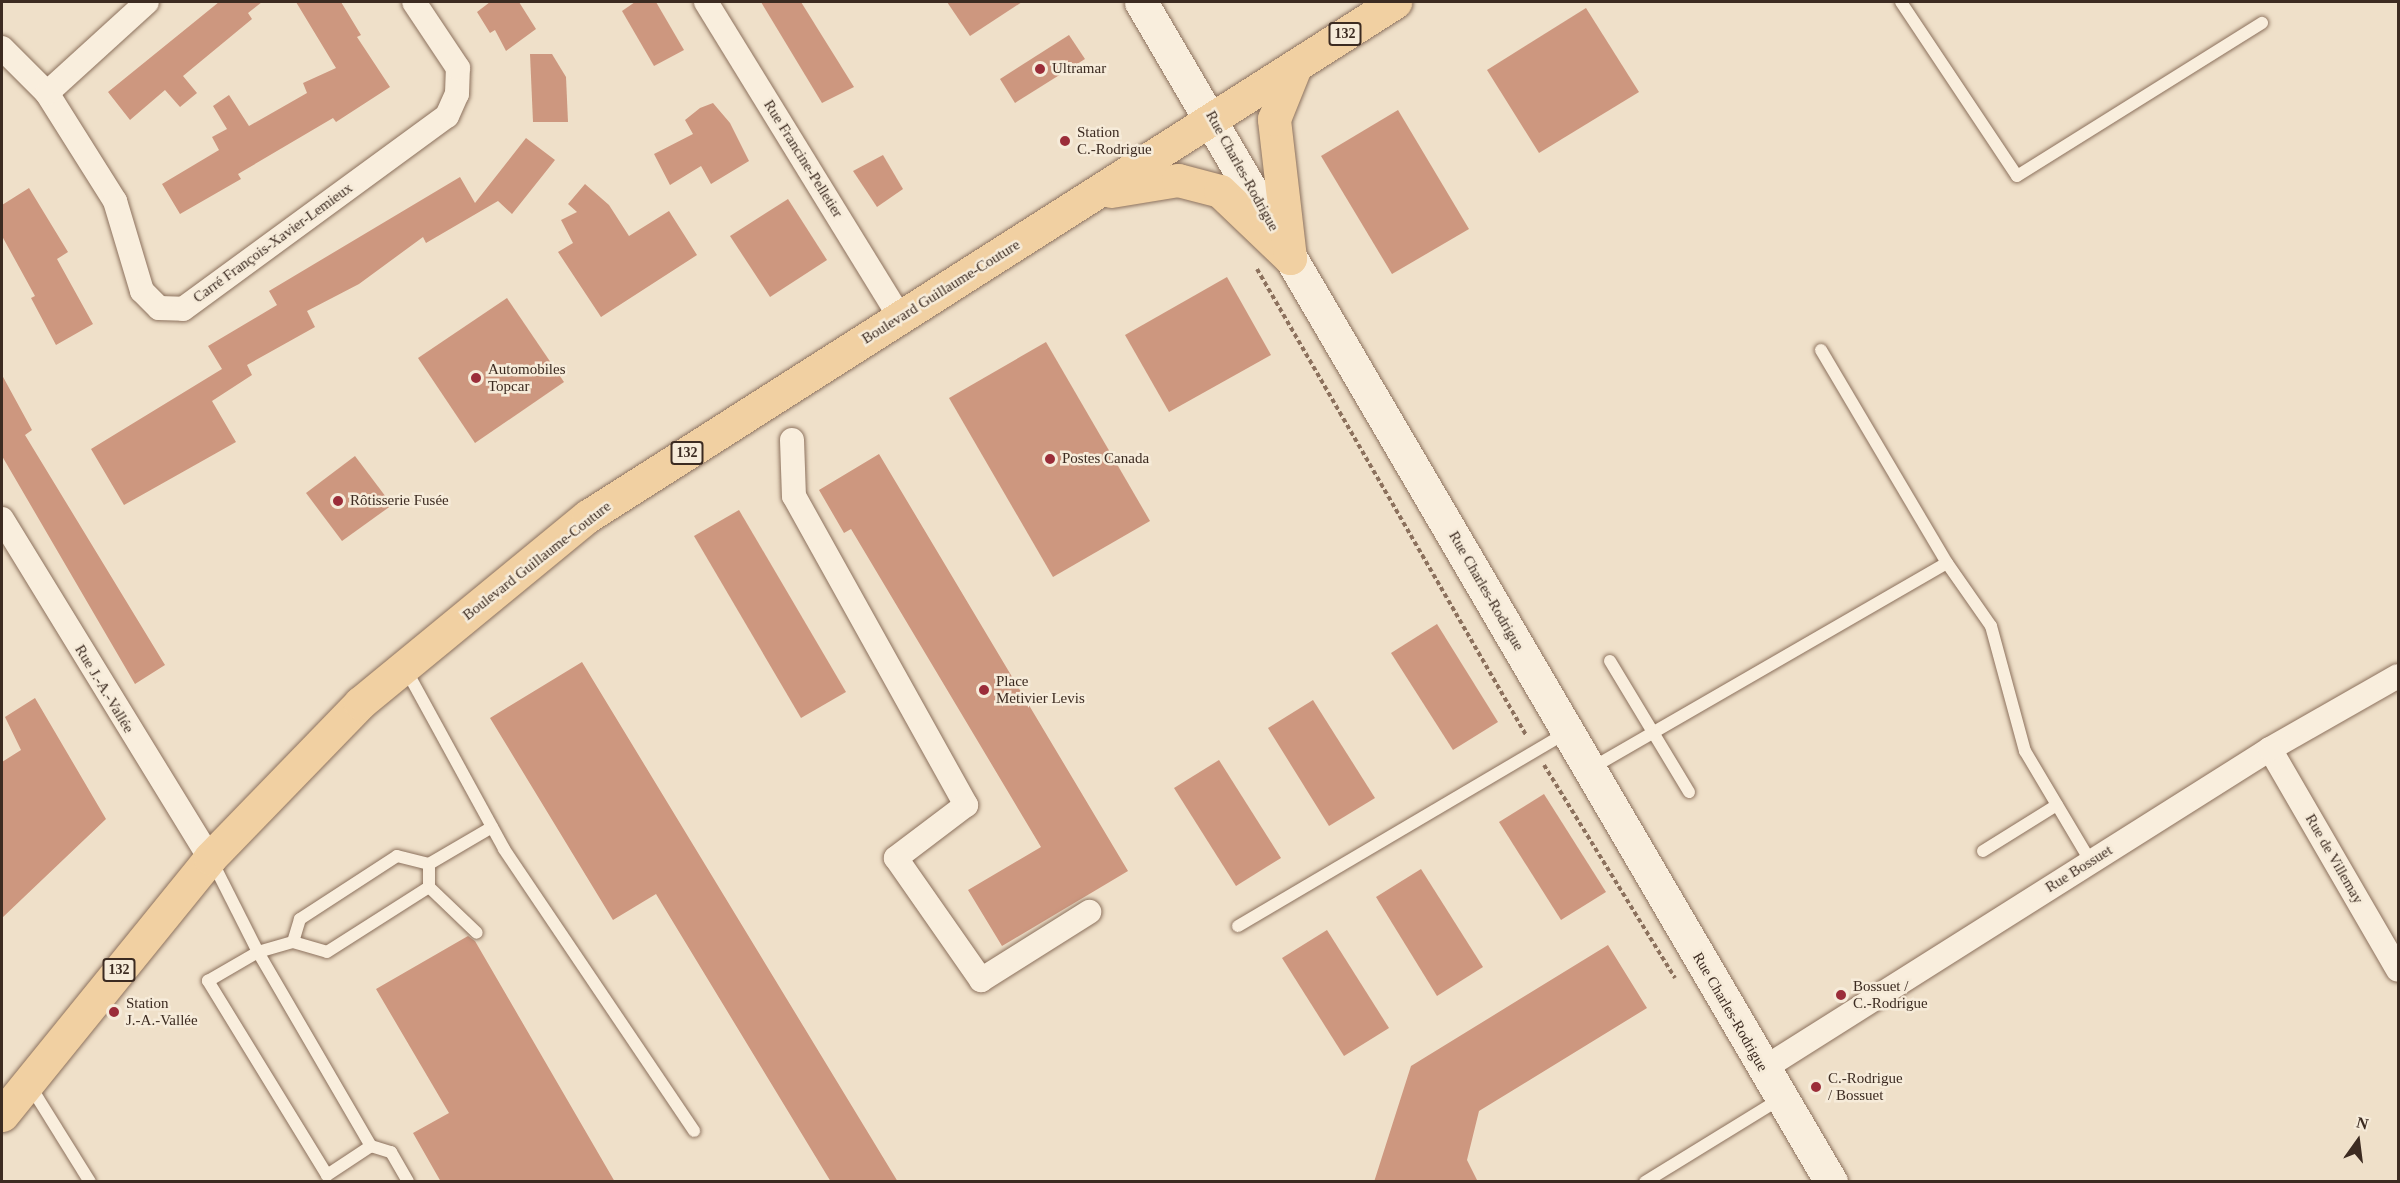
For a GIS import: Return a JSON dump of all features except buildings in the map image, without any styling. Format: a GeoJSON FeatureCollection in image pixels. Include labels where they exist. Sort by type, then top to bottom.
{"type":"FeatureCollection","features":[{"type":"Feature","properties":{"kind":"main road","name":"Boulevard Guillaume-Couture"},"geometry":{"type":"LineString","coordinates":[[2,1115],[210,858],[360,703],[588,516],[1395,2]]}},
{"type":"Feature","properties":{"kind":"main road"},"geometry":{"type":"LineString","coordinates":[[1290,258],[1274,119],[1295,67]]}},
{"type":"Feature","properties":{"kind":"main road"},"geometry":{"type":"LineString","coordinates":[[1096,193],[1178,180],[1220,191],[1290,258]]}},
{"type":"Feature","properties":{"kind":"street"},"geometry":{"type":"LineString","coordinates":[[48,93],[147,2]]}},
{"type":"Feature","properties":{"kind":"street","name":"Carré François-Xavier-Lemieux"},"geometry":{"type":"LineString","coordinates":[[2,48],[48,93],[116,201],[142,291],[159,308],[183,309],[447,116],[457,94],[458,68],[414,2]]}},
{"type":"Feature","properties":{"kind":"street","name":"Rue Francine-Pelletier"},"geometry":{"type":"LineString","coordinates":[[706,2],[900,317]]}},
{"type":"Feature","properties":{"kind":"street","name":"Rue Charles-Rodrigue"},"geometry":{"type":"LineString","coordinates":[[1141,2],[1213,119],[1290,258],[1831,1182]]}},
{"type":"Feature","properties":{"kind":"street"},"geometry":{"type":"LineString","coordinates":[[792,440],[794,495],[966,805],[896,858],[981,980],[1089,912]]}},
{"type":"Feature","properties":{"kind":"street","name":"Rue J.-A.-Vallée"},"geometry":{"type":"LineString","coordinates":[[2,519],[210,858]]}},
{"type":"Feature","properties":{"kind":"street","name":"Rue Bossuet"},"geometry":{"type":"LineString","coordinates":[[1763,1068],[2270,749],[2398,676]]}},
{"type":"Feature","properties":{"kind":"street","name":"Rue de Villemay"},"geometry":{"type":"LineString","coordinates":[[2270,749],[2398,969]]}},
{"type":"Feature","properties":{"kind":"lane"},"geometry":{"type":"LineString","coordinates":[[1901,2],[2017,176],[2262,23]]}},
{"type":"Feature","properties":{"kind":"lane"},"geometry":{"type":"LineString","coordinates":[[1821,350],[1947,563],[1990,626],[2025,751],[2091,862]]}},
{"type":"Feature","properties":{"kind":"lane"},"geometry":{"type":"LineString","coordinates":[[1590,770],[1947,563]]}},
{"type":"Feature","properties":{"kind":"lane"},"geometry":{"type":"LineString","coordinates":[[1610,661],[1689,792]]}},
{"type":"Feature","properties":{"kind":"lane"},"geometry":{"type":"LineString","coordinates":[[405,667],[492,827],[694,1131]]}},
{"type":"Feature","properties":{"kind":"lane"},"geometry":{"type":"LineString","coordinates":[[1238,926],[1568,731]]}},
{"type":"Feature","properties":{"kind":"lane"},"geometry":{"type":"LineString","coordinates":[[1983,851],[2057,805]]}},
{"type":"Feature","properties":{"kind":"lane"},"geometry":{"type":"LineString","coordinates":[[293,942],[300,919],[396,856],[429,864],[492,827]]}},
{"type":"Feature","properties":{"kind":"lane"},"geometry":{"type":"LineString","coordinates":[[210,858],[258,952],[371,1146],[391,1152],[408,1182]]}},
{"type":"Feature","properties":{"kind":"lane"},"geometry":{"type":"LineString","coordinates":[[429,864],[429,887],[477,933]]}},
{"type":"Feature","properties":{"kind":"lane"},"geometry":{"type":"LineString","coordinates":[[371,1146],[327,1175],[208,981],[258,952],[293,942],[327,952],[429,887]]}},
{"type":"Feature","properties":{"kind":"lane"},"geometry":{"type":"LineString","coordinates":[[28,1083],[90,1182]]}},
{"type":"Feature","properties":{"kind":"lane"},"geometry":{"type":"LineString","coordinates":[[1645,1182],[1781,1099]]}},
{"type":"Feature","properties":{"kind":"path"},"geometry":{"type":"LineString","coordinates":[[1252,260],[1535,751],[1678,982]]}},
{"type":"Feature","properties":{"kind":"place","name":"Ultramar"},"geometry":{"type":"Point","coordinates":[1040,69]}},
{"type":"Feature","properties":{"kind":"place","name":"Station C.-Rodrigue"},"geometry":{"type":"Point","coordinates":[1065,141]}},
{"type":"Feature","properties":{"kind":"place","name":"Automobiles Topcar"},"geometry":{"type":"Point","coordinates":[476,378]}},
{"type":"Feature","properties":{"kind":"place","name":"Postes Canada"},"geometry":{"type":"Point","coordinates":[1050,459]}},
{"type":"Feature","properties":{"kind":"place","name":"Rôtisserie Fusée"},"geometry":{"type":"Point","coordinates":[338,501]}},
{"type":"Feature","properties":{"kind":"place","name":"Place Metivier Levis"},"geometry":{"type":"Point","coordinates":[984,690]}},
{"type":"Feature","properties":{"kind":"place","name":"Bossuet / C.-Rodrigue"},"geometry":{"type":"Point","coordinates":[1841,995]}},
{"type":"Feature","properties":{"kind":"place","name":"Station J.-A.-Vallée"},"geometry":{"type":"Point","coordinates":[114,1012]}},
{"type":"Feature","properties":{"kind":"place","name":"C.-Rodrigue / Bossuet"},"geometry":{"type":"Point","coordinates":[1816,1087]}}]}
